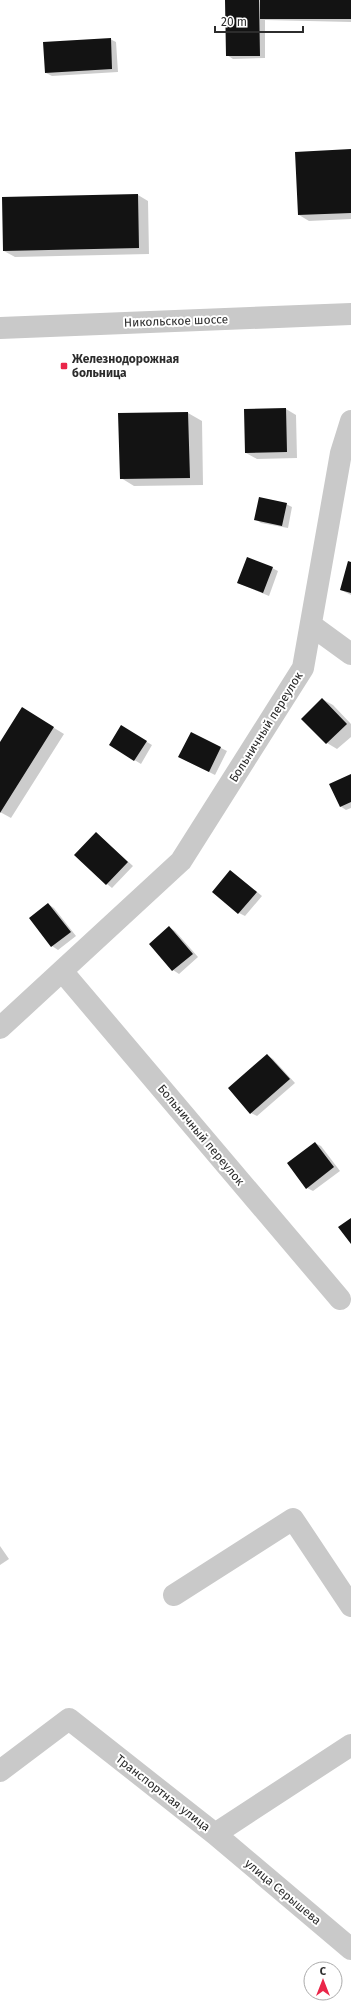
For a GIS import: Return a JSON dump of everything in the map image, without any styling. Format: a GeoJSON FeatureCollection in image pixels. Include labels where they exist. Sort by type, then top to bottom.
{"type":"FeatureCollection","features":[{"type":"Feature","properties":{"kind":"street","name":"Никольское шоссе"},"geometry":{"type":"LineString","coordinates":[[0,328],[351,314]]}},
{"type":"Feature","properties":{"kind":"street","name":"Больничный переулок"},"geometry":{"type":"LineString","coordinates":[[0,1028],[181,861],[303,668],[341,453],[351,421]]}},
{"type":"Feature","properties":{"kind":"street"},"geometry":{"type":"LineString","coordinates":[[311,625],[351,654]]}},
{"type":"Feature","properties":{"kind":"street","name":"Больничный переулок"},"geometry":{"type":"LineString","coordinates":[[62,971],[340,1299]]}},
{"type":"Feature","properties":{"kind":"street"},"geometry":{"type":"LineString","coordinates":[[174,1595],[293,1519],[351,1606]]}},
{"type":"Feature","properties":{"kind":"street","name":"Транспортная улица"},"geometry":{"type":"LineString","coordinates":[[0,1771],[69,1719],[215,1834],[351,1745]]}},
{"type":"Feature","properties":{"kind":"street","name":"улица Серышева"},"geometry":{"type":"LineString","coordinates":[[215,1834],[351,1949]]}},
{"type":"Feature","properties":{"kind":"building"},"geometry":{"type":"Polygon","coordinates":[[[225,0],[259,0],[260,56],[226,56],[225,0]]]}},
{"type":"Feature","properties":{"kind":"building"},"geometry":{"type":"Polygon","coordinates":[[[260,0],[351,0],[351,19],[260,19],[260,0]]]}},
{"type":"Feature","properties":{"kind":"building"},"geometry":{"type":"Polygon","coordinates":[[[111,38],[112,69],[45,73],[43,42],[111,38]]]}},
{"type":"Feature","properties":{"kind":"building"},"geometry":{"type":"Polygon","coordinates":[[[351,149],[351,213],[298,215],[295,152],[351,149]]]}},
{"type":"Feature","properties":{"kind":"building"},"geometry":{"type":"Polygon","coordinates":[[[138,194],[139,248],[3,251],[2,197],[138,194]]]}},
{"type":"Feature","properties":{"kind":"building"},"geometry":{"type":"Polygon","coordinates":[[[286,408],[287,452],[245,453],[244,409],[286,408]]]}},
{"type":"Feature","properties":{"kind":"building"},"geometry":{"type":"Polygon","coordinates":[[[188,412],[190,478],[120,479],[118,413],[188,412]]]}},
{"type":"Feature","properties":{"kind":"building"},"geometry":{"type":"Polygon","coordinates":[[[259,497],[287,503],[282,526],[254,520],[259,497]]]}},
{"type":"Feature","properties":{"kind":"building"},"geometry":{"type":"Polygon","coordinates":[[[247,557],[273,567],[263,593],[237,583],[247,557]]]}},
{"type":"Feature","properties":{"kind":"building"},"geometry":{"type":"Polygon","coordinates":[[[348,561],[351,562],[351,593],[340,590],[348,561]]]}},
{"type":"Feature","properties":{"kind":"building"},"geometry":{"type":"Polygon","coordinates":[[[322,698],[347,724],[326,744],[301,719],[322,698]]]}},
{"type":"Feature","properties":{"kind":"building"},"geometry":{"type":"Polygon","coordinates":[[[22,707],[54,727],[0,813],[0,742],[22,707]]]}},
{"type":"Feature","properties":{"kind":"building"},"geometry":{"type":"Polygon","coordinates":[[[121,725],[147,741],[134,761],[109,745],[121,725]]]}},
{"type":"Feature","properties":{"kind":"building"},"geometry":{"type":"Polygon","coordinates":[[[191,732],[221,747],[209,772],[178,757],[191,732]]]}},
{"type":"Feature","properties":{"kind":"building"},"geometry":{"type":"Polygon","coordinates":[[[351,774],[351,802],[340,807],[329,784],[351,774]]]}},
{"type":"Feature","properties":{"kind":"building"},"geometry":{"type":"Polygon","coordinates":[[[96,832],[128,862],[106,885],[74,855],[96,832]]]}},
{"type":"Feature","properties":{"kind":"building"},"geometry":{"type":"Polygon","coordinates":[[[230,870],[257,892],[238,914],[212,892],[230,870]]]}},
{"type":"Feature","properties":{"kind":"building"},"geometry":{"type":"Polygon","coordinates":[[[48,903],[71,932],[51,947],[29,918],[48,903]]]}},
{"type":"Feature","properties":{"kind":"building"},"geometry":{"type":"Polygon","coordinates":[[[169,926],[193,954],[172,971],[149,944],[169,926]]]}},
{"type":"Feature","properties":{"kind":"building"},"geometry":{"type":"Polygon","coordinates":[[[267,1054],[290,1079],[250,1114],[228,1088],[267,1054]]]}},
{"type":"Feature","properties":{"kind":"building"},"geometry":{"type":"Polygon","coordinates":[[[315,1142],[334,1167],[306,1189],[287,1163],[315,1142]]]}},
{"type":"Feature","properties":{"kind":"building"},"geometry":{"type":"Polygon","coordinates":[[[351,1218],[351,1244],[338,1227],[351,1218]]]}},
{"type":"Feature","properties":{"kind":"place","name":"Железнодорожная больница"},"geometry":{"type":"Point","coordinates":[64,366]}}]}
